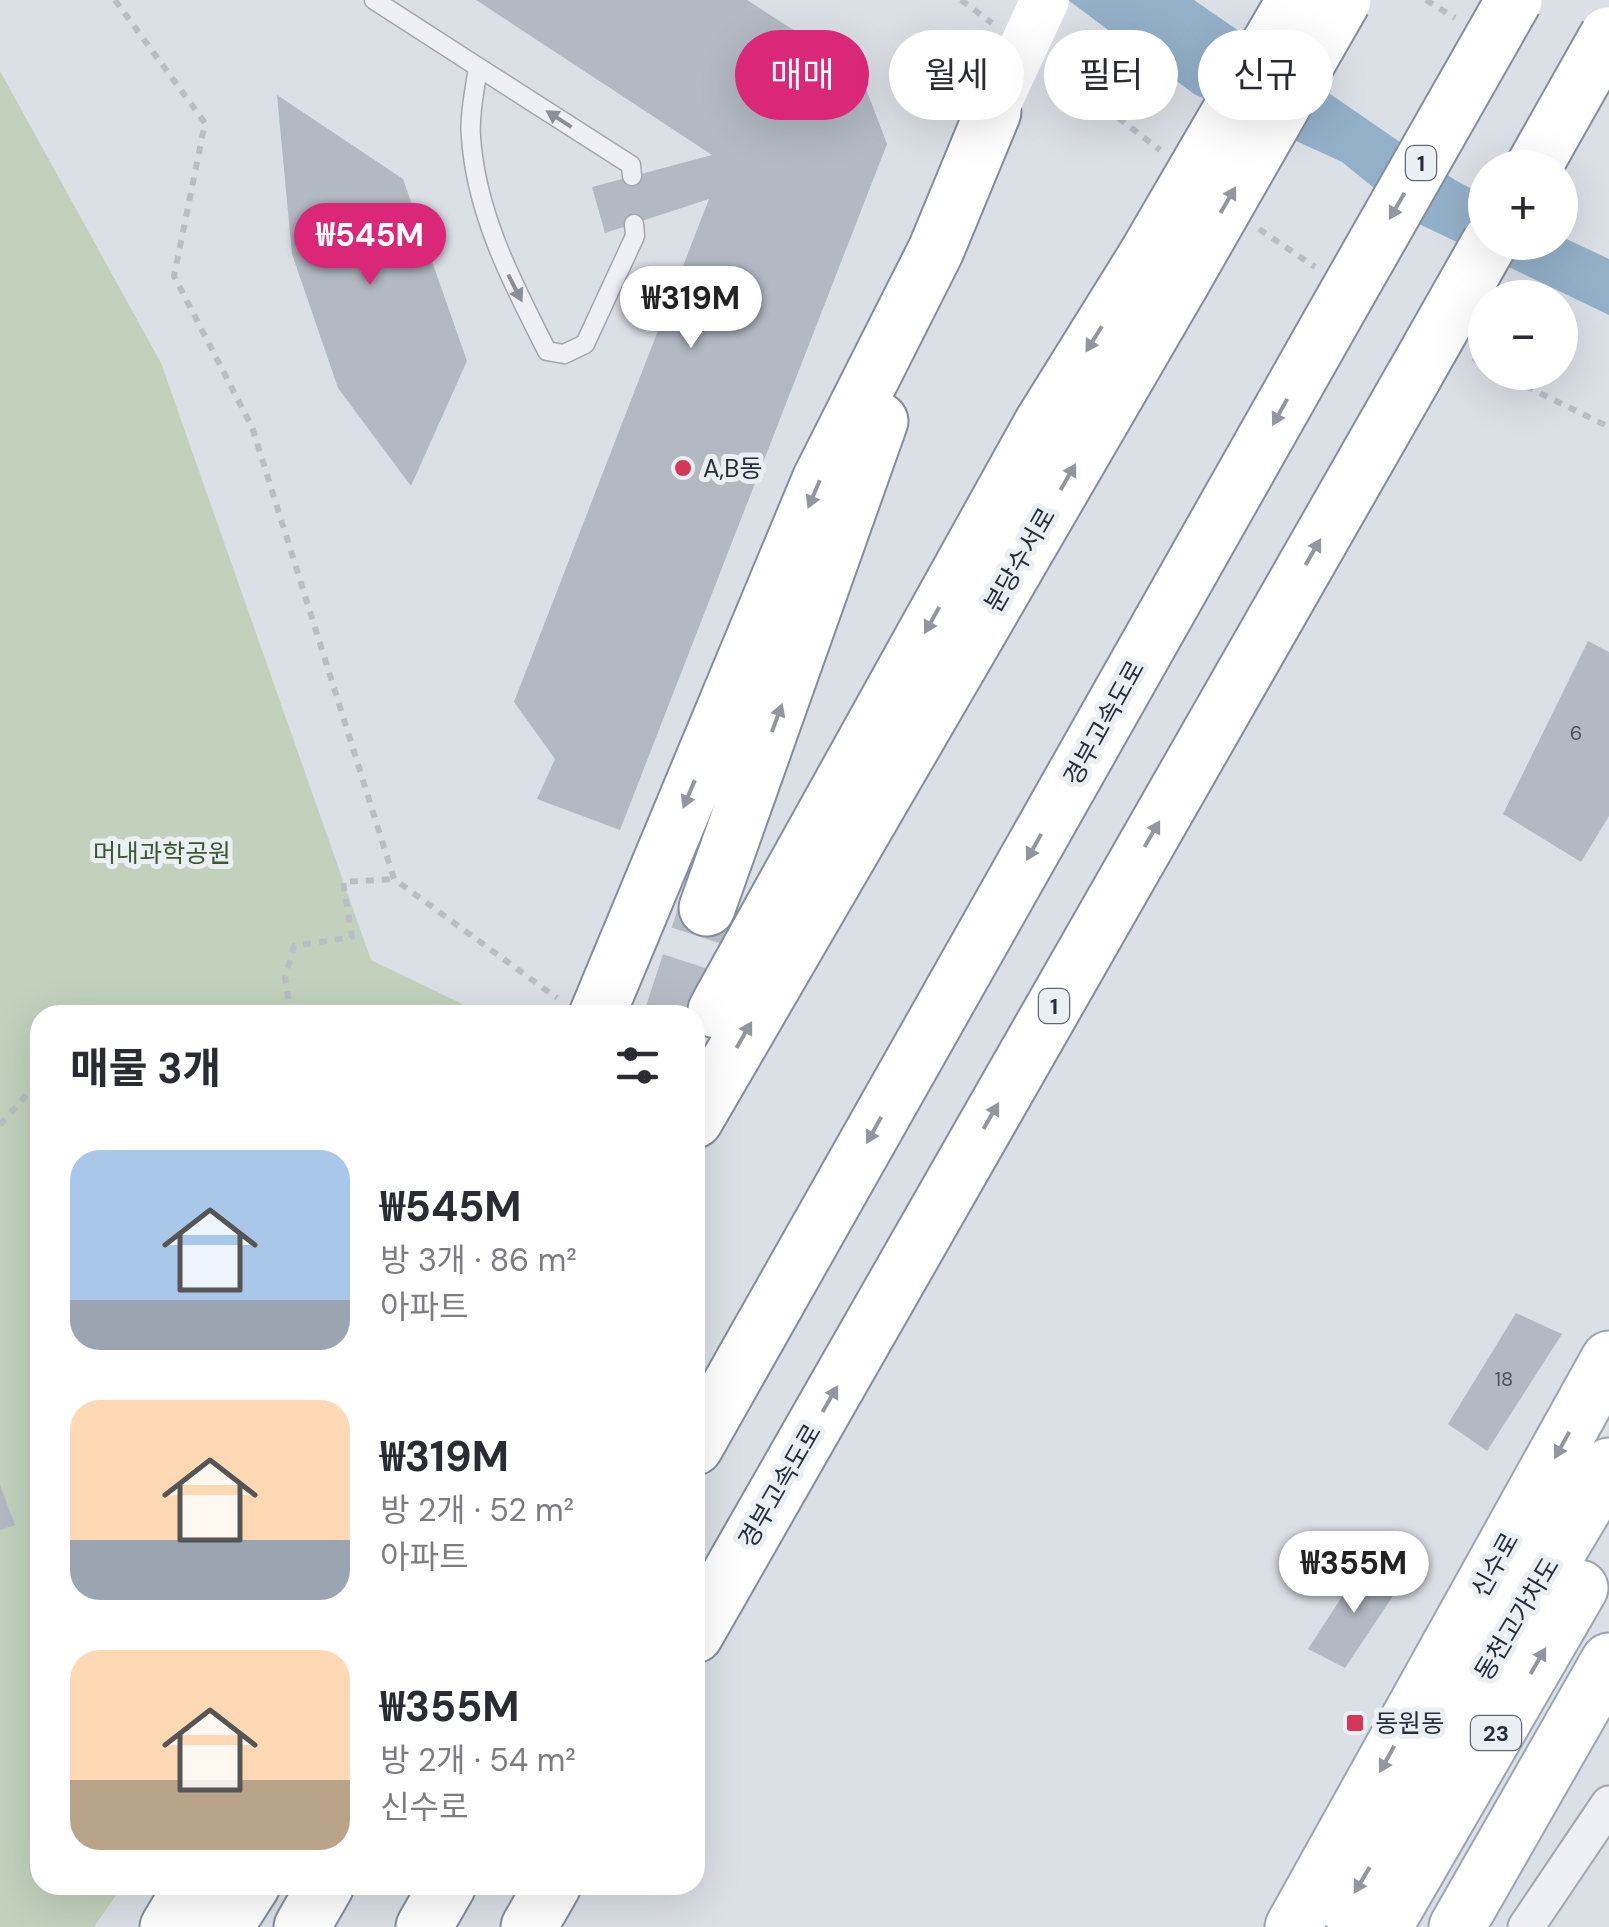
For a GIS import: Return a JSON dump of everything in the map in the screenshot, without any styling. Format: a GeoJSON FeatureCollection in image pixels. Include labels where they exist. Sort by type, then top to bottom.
{"type":"FeatureCollection","features":[{"type":"Feature","properties":{"kind":"main road","name":"분당수서로"},"geometry":{"type":"LineString","coordinates":[[705,1102],[1163,270],[1295,0]]}},
{"type":"Feature","properties":{"kind":"main road","name":"분당수서로"},"geometry":{"type":"LineString","coordinates":[[705,1029],[1040,424],[1163,270],[1343,0]]}},
{"type":"Feature","properties":{"kind":"main road","name":"경부고속도로"},"geometry":{"type":"LineString","coordinates":[[705,1429],[1514,0]]}},
{"type":"Feature","properties":{"kind":"main road"},"geometry":{"type":"LineString","coordinates":[[1543,150],[1609,34]]}},
{"type":"Feature","properties":{"kind":"main road"},"geometry":{"type":"LineString","coordinates":[[708,908],[814,616],[936,250],[990,120]]}},
{"type":"Feature","properties":{"kind":"main road"},"geometry":{"type":"LineString","coordinates":[[584,1005],[820,480],[936,250]]}},
{"type":"Feature","properties":{"kind":"main road","name":"경부고속도로"},"geometry":{"type":"LineString","coordinates":[[705,1617],[1480,260]]}},
{"type":"Feature","properties":{"kind":"main road","name":"신수로"},"geometry":{"type":"LineString","coordinates":[[1293,1927],[1609,1360]]}},
{"type":"Feature","properties":{"kind":"main road","name":"동천고가차도"},"geometry":{"type":"LineString","coordinates":[[1334,1927],[1609,1466]]}},
{"type":"Feature","properties":{"kind":"main road","name":"동천고가차도"},"geometry":{"type":"LineString","coordinates":[[1384,1927],[1609,1539]]}},
{"type":"Feature","properties":{"kind":"main road"},"geometry":{"type":"LineString","coordinates":[[1457,1927],[1609,1661]]}},
{"type":"Feature","properties":{"kind":"main road"},"geometry":{"type":"LineString","coordinates":[[168,1927],[187,1895]]}},
{"type":"Feature","properties":{"kind":"main road"},"geometry":{"type":"LineString","coordinates":[[224,1927],[245,1895]]}},
{"type":"Feature","properties":{"kind":"main road"},"geometry":{"type":"LineString","coordinates":[[302,1927],[320,1895]]}},
{"type":"Feature","properties":{"kind":"main road"},"geometry":{"type":"LineString","coordinates":[[424,1927],[442,1895]]}},
{"type":"Feature","properties":{"kind":"main road"},"geometry":{"type":"LineString","coordinates":[[528,1927],[546,1895]]}},
{"type":"Feature","properties":{"kind":"street"},"geometry":{"type":"LineString","coordinates":[[1024,46],[1046,0]]}},
{"type":"Feature","properties":{"kind":"street"},"geometry":{"type":"LineString","coordinates":[[1526,1927],[1609,1804]]}},
{"type":"Feature","properties":{"kind":"lane"},"geometry":{"type":"LineString","coordinates":[[374,0],[631,165],[632,176]]}},
{"type":"Feature","properties":{"kind":"lane"},"geometry":{"type":"LineString","coordinates":[[478,67],[470,136],[483,202],[507,271],[547,351],[564,354],[585,344],[635,236],[634,224]]}},
{"type":"Feature","properties":{"kind":"path"},"geometry":{"type":"LineString","coordinates":[[115,0],[205,122],[174,276],[252,428],[394,880]]}},
{"type":"Feature","properties":{"kind":"path"},"geometry":{"type":"LineString","coordinates":[[1534,390],[1609,426]]}},
{"type":"Feature","properties":{"kind":"path"},"geometry":{"type":"LineString","coordinates":[[289,1005],[284,978],[294,946],[352,937],[343,882],[394,880],[575,1005]]}},
{"type":"Feature","properties":{"kind":"path"},"geometry":{"type":"LineString","coordinates":[[0,1124],[30,1090]]}},
{"type":"Feature","properties":{"kind":"green space","name":"머내과학공원"},"geometry":{"type":"Polygon","coordinates":[[[0,71],[161,363],[371,960],[464,1005],[30,1005],[30,1895],[116,1895],[94,1927],[0,1927],[0,71]]]}},
{"type":"Feature","properties":{"kind":"water"},"geometry":{"type":"Polygon","coordinates":[[[1068,0],[1194,0],[1238,30],[1198,30],[1198,96],[1178,82],[1178,30],[1108,30],[1068,0]]]}},
{"type":"Feature","properties":{"kind":"water"},"geometry":{"type":"Polygon","coordinates":[[[1333,96],[1468,187],[1468,247],[1417,223],[1342,162],[1251,120],[1333,120],[1333,96]]]}},
{"type":"Feature","properties":{"kind":"water"},"geometry":{"type":"Polygon","coordinates":[[[1578,244],[1609,259],[1609,315],[1578,300],[1578,280],[1536,280],[1494,260],[1578,260],[1578,244]]]}},
{"type":"Feature","properties":{"kind":"building","name":"A,B동"},"geometry":{"type":"Polygon","coordinates":[[[476,0],[747,0],[793,30],[735,30],[735,120],[869,120],[869,97],[887,144],[620,830],[537,799],[555,759],[514,702],[709,199],[605,233],[592,187],[712,155],[476,0]]]}},
{"type":"Feature","properties":{"kind":"building"},"geometry":{"type":"Polygon","coordinates":[[[277,95],[403,179],[467,361],[411,486],[338,388],[292,254],[277,95]]]}},
{"type":"Feature","properties":{"kind":"building"},"geometry":{"type":"Polygon","coordinates":[[[1588,641],[1609,652],[1609,816],[1581,862],[1503,814],[1588,641]]]}},
{"type":"Feature","properties":{"kind":"building"},"geometry":{"type":"Polygon","coordinates":[[[1516,1313],[1562,1334],[1487,1451],[1448,1424],[1516,1313]]]}},
{"type":"Feature","properties":{"kind":"building"},"geometry":{"type":"Polygon","coordinates":[[[0,1485],[15,1525],[0,1530],[0,1485]]]}},
{"type":"Feature","properties":{"kind":"building"},"geometry":{"type":"Polygon","coordinates":[[[1365,1561],[1399,1587],[1345,1668],[1308,1649],[1365,1561]]]}},
{"type":"Feature","properties":{"kind":"tunnel"},"geometry":{"type":"LineString","coordinates":[[675,1005],[707,908]]}},
{"type":"Feature","properties":{"kind":"place","name":"A,B동"},"geometry":{"type":"Point","coordinates":[683,468]}},
{"type":"Feature","properties":{"kind":"place","name":"동원동"},"geometry":{"type":"Point","coordinates":[1355,1723]}}]}
